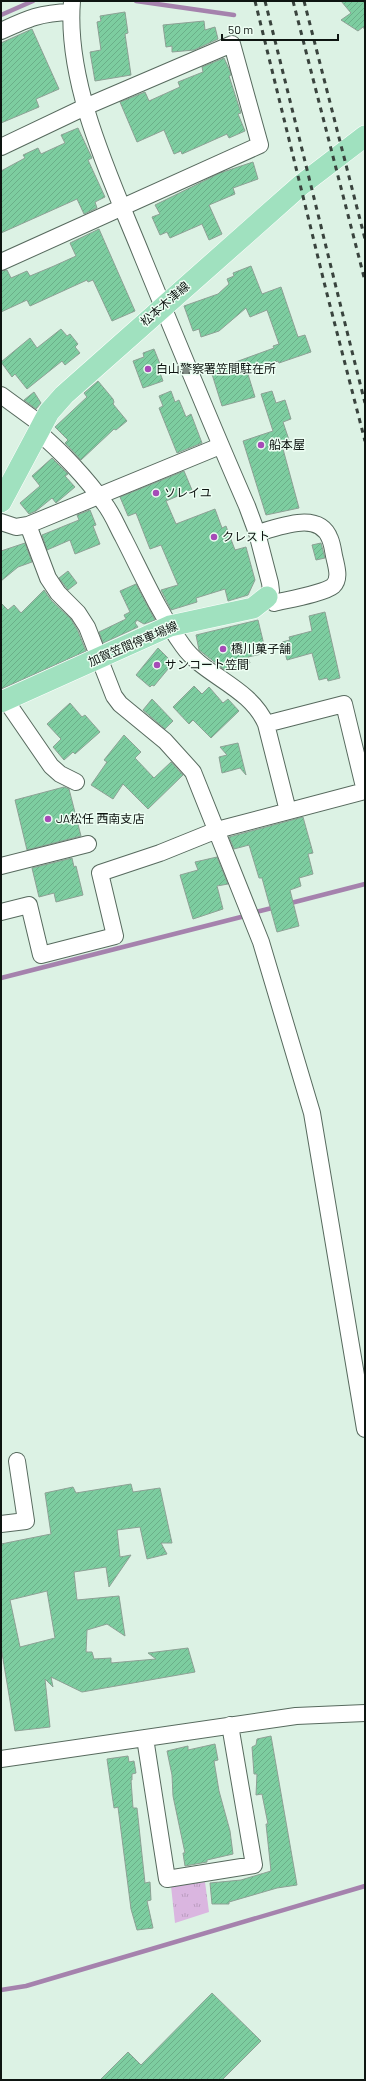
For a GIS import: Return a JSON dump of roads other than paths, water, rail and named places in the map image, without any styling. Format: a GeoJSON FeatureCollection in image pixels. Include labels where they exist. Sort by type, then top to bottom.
{"type":"FeatureCollection","features":[{"type":"Feature","properties":{"kind":"main road","name":"松本木津線"},"geometry":{"type":"LineString","coordinates":[[1,502],[40,428],[56,403],[76,383],[301,185],[365,136]]}},
{"type":"Feature","properties":{"kind":"main road","name":"加賀笠間停車場線"},"geometry":{"type":"LineString","coordinates":[[5,704],[98,658],[170,626],[253,608],[267,597]]}},
{"type":"Feature","properties":{"kind":"street"},"geometry":{"type":"LineString","coordinates":[[1,31],[32,17],[72,7],[75,59],[85,107],[163,306],[220,446],[247,506],[257,533],[270,583],[271,591],[267,597],[274,603],[327,590],[336,583],[338,573],[330,539],[325,530],[313,522],[305,521],[257,533]]}},
{"type":"Feature","properties":{"kind":"street"},"geometry":{"type":"LineString","coordinates":[[1,147],[85,107],[232,44],[260,145],[1,262]]}},
{"type":"Feature","properties":{"kind":"street"},"geometry":{"type":"LineString","coordinates":[[1,395],[40,428],[50,442],[105,503],[170,626],[184,648],[206,668],[244,695],[263,716],[288,811]]}},
{"type":"Feature","properties":{"kind":"street"},"geometry":{"type":"LineString","coordinates":[[1,522],[16,527],[28,525],[220,446]]}},
{"type":"Feature","properties":{"kind":"street"},"geometry":{"type":"LineString","coordinates":[[28,525],[48,578],[58,593],[78,613],[87,626],[98,658],[114,696],[120,704],[165,741],[192,772],[217,830],[261,942],[312,1113],[365,1429]]}},
{"type":"Feature","properties":{"kind":"street"},"geometry":{"type":"LineString","coordinates":[[5,704],[51,766],[60,774],[76,782]]}},
{"type":"Feature","properties":{"kind":"street"},"geometry":{"type":"LineString","coordinates":[[1,912],[29,905],[41,955],[115,936],[100,872],[160,853],[217,830],[365,791],[344,704],[266,724]]}},
{"type":"Feature","properties":{"kind":"street"},"geometry":{"type":"LineString","coordinates":[[1,866],[88,844]]}},
{"type":"Feature","properties":{"kind":"street"},"geometry":{"type":"LineString","coordinates":[[1,1524],[26,1521],[17,1461]]}},
{"type":"Feature","properties":{"kind":"street"},"geometry":{"type":"LineString","coordinates":[[1,1759],[296,1716],[365,1713]]}},
{"type":"Feature","properties":{"kind":"street"},"geometry":{"type":"LineString","coordinates":[[145,1738],[167,1879],[254,1865],[230,1725]]}},
{"type":"Feature","properties":{"kind":"waterway"},"geometry":{"type":"LineString","coordinates":[[1,15],[33,1]]}},
{"type":"Feature","properties":{"kind":"waterway"},"geometry":{"type":"LineString","coordinates":[[136,1],[234,15]]}},
{"type":"Feature","properties":{"kind":"waterway"},"geometry":{"type":"LineString","coordinates":[[287,904],[365,884]]}},
{"type":"Feature","properties":{"kind":"waterway"},"geometry":{"type":"LineString","coordinates":[[256,912],[276,907]]}},
{"type":"Feature","properties":{"kind":"waterway"},"geometry":{"type":"LineString","coordinates":[[1,978],[245,916]]}},
{"type":"Feature","properties":{"kind":"waterway"},"geometry":{"type":"LineString","coordinates":[[1,1990],[26,1986],[365,1886]]}},
{"type":"Feature","properties":{"kind":"railway"},"geometry":{"type":"LineString","coordinates":[[255,1],[326,290],[365,441]]}},
{"type":"Feature","properties":{"kind":"railway"},"geometry":{"type":"LineString","coordinates":[[265,1],[365,403]]}},
{"type":"Feature","properties":{"kind":"railway"},"geometry":{"type":"LineString","coordinates":[[293,1],[365,281]]}},
{"type":"Feature","properties":{"kind":"railway"},"geometry":{"type":"LineString","coordinates":[[304,1],[365,239]]}},
{"type":"Feature","properties":{"kind":"place","name":"白山警察署笠間駐在所"},"geometry":{"type":"Point","coordinates":[148,369]}},
{"type":"Feature","properties":{"kind":"place","name":"船本屋"},"geometry":{"type":"Point","coordinates":[261,445]}},
{"type":"Feature","properties":{"kind":"place","name":"ソレイユ"},"geometry":{"type":"Point","coordinates":[156,493]}},
{"type":"Feature","properties":{"kind":"place","name":"クレスト"},"geometry":{"type":"Point","coordinates":[214,537]}},
{"type":"Feature","properties":{"kind":"place","name":"橋川菓子舗"},"geometry":{"type":"Point","coordinates":[223,649]}},
{"type":"Feature","properties":{"kind":"place","name":"サンコート笠間"},"geometry":{"type":"Point","coordinates":[157,665]}},
{"type":"Feature","properties":{"kind":"place","name":"JA松任 西南支店"},"geometry":{"type":"Point","coordinates":[48,819]}}]}
